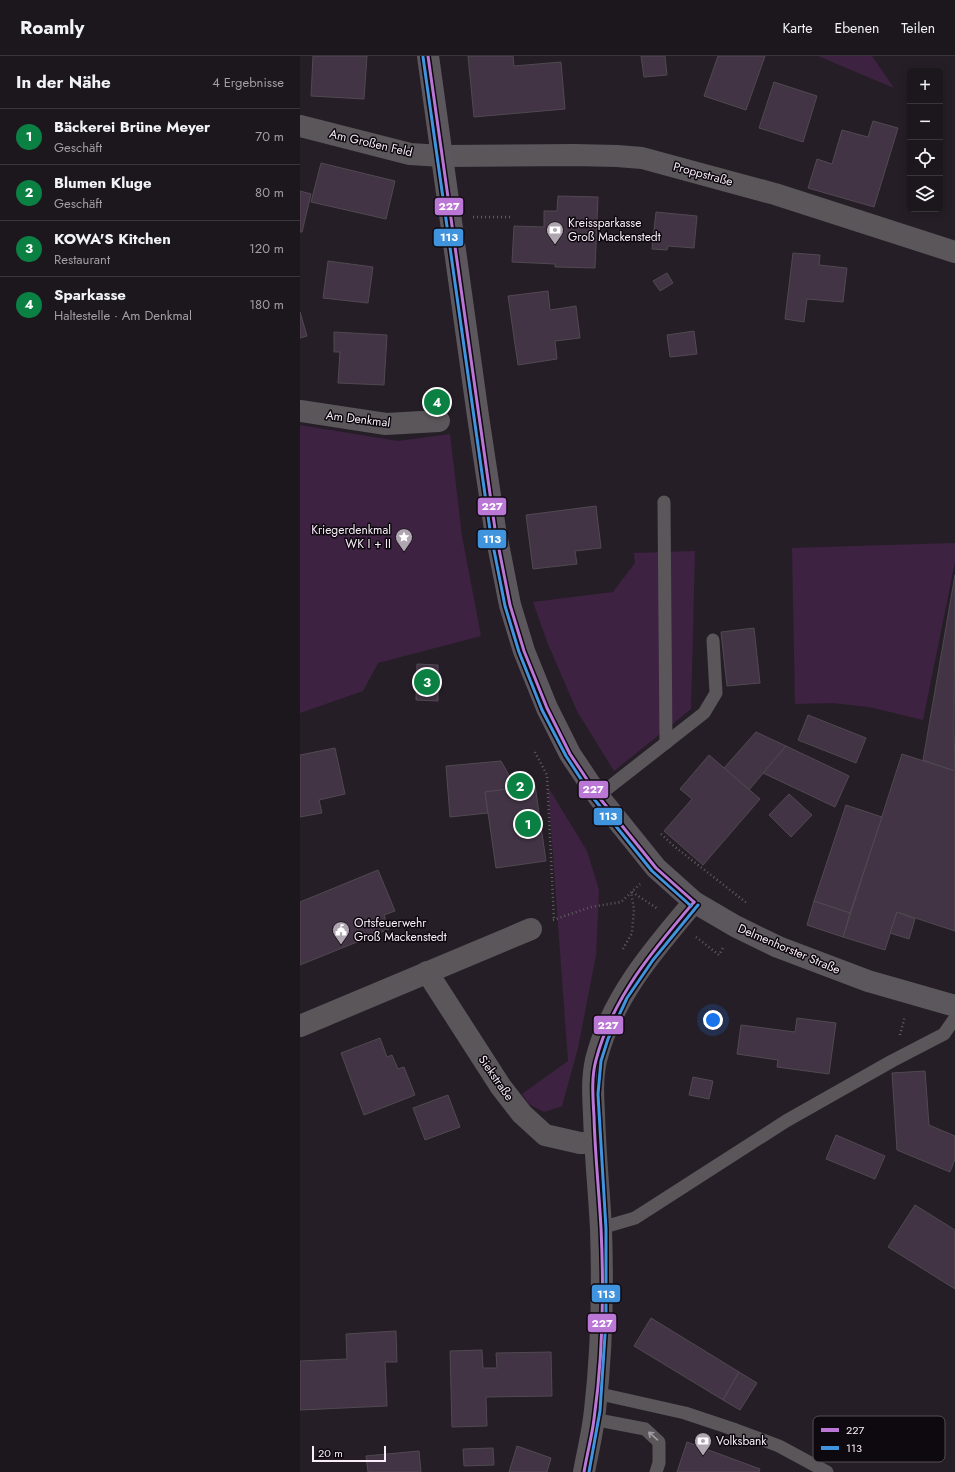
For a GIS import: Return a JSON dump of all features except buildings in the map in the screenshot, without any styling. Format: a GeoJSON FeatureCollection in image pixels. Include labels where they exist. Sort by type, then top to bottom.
{"type":"FeatureCollection","features":[{"type":"Feature","properties":{"kind":"main road","name":"Delmenhorster Straße"},"geometry":{"type":"LineString","coordinates":[[428,56],[495,529],[510,605],[524,651],[547,708],[570,754],[598,796],[656,868],[694,902],[735,926],[785,950],[868,981],[955,1006]]}},
{"type":"Feature","properties":{"kind":"street","name":"Am Großen Feld"},"geometry":{"type":"LineString","coordinates":[[300,126],[410,154],[442,156]]}},
{"type":"Feature","properties":{"kind":"street","name":"Proppstraße"},"geometry":{"type":"LineString","coordinates":[[442,156],[575,155],[642,158],[761,190],[955,252]]}},
{"type":"Feature","properties":{"kind":"street","name":"Am Denkmal"},"geometry":{"type":"LineString","coordinates":[[300,411],[386,424],[439,421]]}},
{"type":"Feature","properties":{"kind":"street"},"geometry":{"type":"LineString","coordinates":[[584,1472],[594,1418],[601,1342],[601,1228],[595,1143],[593,1082],[596,1061],[609,1022],[620,1002],[646,961],[694,902]]}},
{"type":"Feature","properties":{"kind":"street"},"geometry":{"type":"LineString","coordinates":[[300,1026],[531,929]]}},
{"type":"Feature","properties":{"kind":"street","name":"Siekstraße"},"geometry":{"type":"LineString","coordinates":[[427,972],[500,1087],[522,1114],[545,1136],[580,1143],[595,1143]]}},
{"type":"Feature","properties":{"kind":"lane"},"geometry":{"type":"LineString","coordinates":[[664,502],[666,744]]}},
{"type":"Feature","properties":{"kind":"lane"},"geometry":{"type":"LineString","coordinates":[[598,796],[704,713],[716,693],[713,640]]}},
{"type":"Feature","properties":{"kind":"lane"},"geometry":{"type":"LineString","coordinates":[[601,1228],[635,1218],[786,1122],[892,1061],[944,1034],[955,1018]]}},
{"type":"Feature","properties":{"kind":"lane"},"geometry":{"type":"LineString","coordinates":[[596,1394],[685,1413],[736,1430],[779,1446],[827,1472]]}},
{"type":"Feature","properties":{"kind":"lane"},"geometry":{"type":"LineString","coordinates":[[594,1418],[645,1429],[659,1442],[659,1463],[656,1472]]}},
{"type":"Feature","properties":{"kind":"path"},"geometry":{"type":"LineString","coordinates":[[451,216],[512,217]]}},
{"type":"Feature","properties":{"kind":"path"},"geometry":{"type":"LineString","coordinates":[[534,752],[547,775],[554,920]]}},
{"type":"Feature","properties":{"kind":"path"},"geometry":{"type":"LineString","coordinates":[[675,847],[754,908]]}},
{"type":"Feature","properties":{"kind":"path"},"geometry":{"type":"LineString","coordinates":[[531,929],[591,907],[621,902],[631,892],[677,922]]}},
{"type":"Feature","properties":{"kind":"shaded area"},"geometry":{"type":"Polygon","coordinates":[[[818,56],[872,56],[894,88],[818,56]]]}},
{"type":"Feature","properties":{"kind":"shaded area"},"geometry":{"type":"Polygon","coordinates":[[[300,425],[398,441],[450,434],[462,536],[481,636],[378,663],[363,691],[300,713],[300,425]]]}},
{"type":"Feature","properties":{"kind":"shaded area"},"geometry":{"type":"Polygon","coordinates":[[[955,543],[955,562],[923,720],[869,707],[832,703],[795,704],[792,548],[955,543]]]}},
{"type":"Feature","properties":{"kind":"shaded area"},"geometry":{"type":"Polygon","coordinates":[[[695,551],[691,709],[614,771],[577,711],[548,644],[533,602],[613,592],[635,563],[634,553],[695,551]]]}},
{"type":"Feature","properties":{"kind":"shaded area"},"geometry":{"type":"Polygon","coordinates":[[[548,787],[587,851],[599,890],[596,955],[578,1048],[562,1106],[544,1112],[529,1104],[522,1094],[568,1061],[548,787]]]}},
{"type":"Feature","properties":{"kind":"transit line","name":"227"},"geometry":{"type":"LineString","coordinates":[[428,56],[495,529],[510,605],[524,651],[547,708],[570,754],[598,796],[656,868],[694,902]]}},
{"type":"Feature","properties":{"kind":"transit line","name":"113"},"geometry":{"type":"LineString","coordinates":[[423,57],[490,530],[505,606],[519,652],[542,710],[566,756],[594,799],[652,871],[691,906]]}},
{"type":"Feature","properties":{"kind":"transit line","name":"227"},"geometry":{"type":"LineString","coordinates":[[584,1472],[597,1395],[602,1324],[601,1228],[595,1145],[593,1095],[594,1067],[603,1037],[623,995],[650,956],[694,902]]}},
{"type":"Feature","properties":{"kind":"transit line","name":"113"},"geometry":{"type":"LineString","coordinates":[[589,1472],[600,1411],[606,1320],[606,1229],[598,1094],[601,1061],[608,1039],[627,998],[653,960],[698,905]]}},
{"type":"Feature","properties":{"kind":"place","name":"Kreissparkasse Groß Mackenstedt"},"geometry":{"type":"Point","coordinates":[555,245]}},
{"type":"Feature","properties":{"kind":"place","name":"Sparkasse"},"geometry":{"type":"Point","coordinates":[437,402]}},
{"type":"Feature","properties":{"kind":"place","name":"Kriegerdenkmal WK I + II"},"geometry":{"type":"Point","coordinates":[404,552]}},
{"type":"Feature","properties":{"kind":"place","name":"KOWA'S Kitchen"},"geometry":{"type":"Point","coordinates":[427,682]}},
{"type":"Feature","properties":{"kind":"place","name":"Blumen Kluge"},"geometry":{"type":"Point","coordinates":[520,786]}},
{"type":"Feature","properties":{"kind":"place","name":"Bäckerei Brüne Meyer"},"geometry":{"type":"Point","coordinates":[528,824]}},
{"type":"Feature","properties":{"kind":"place","name":"Ortsfeuerwehr Groß Mackenstedt"},"geometry":{"type":"Point","coordinates":[341,945]}},
{"type":"Feature","properties":{"kind":"place","name":"Volksbank"},"geometry":{"type":"Point","coordinates":[703,1456]}}]}
